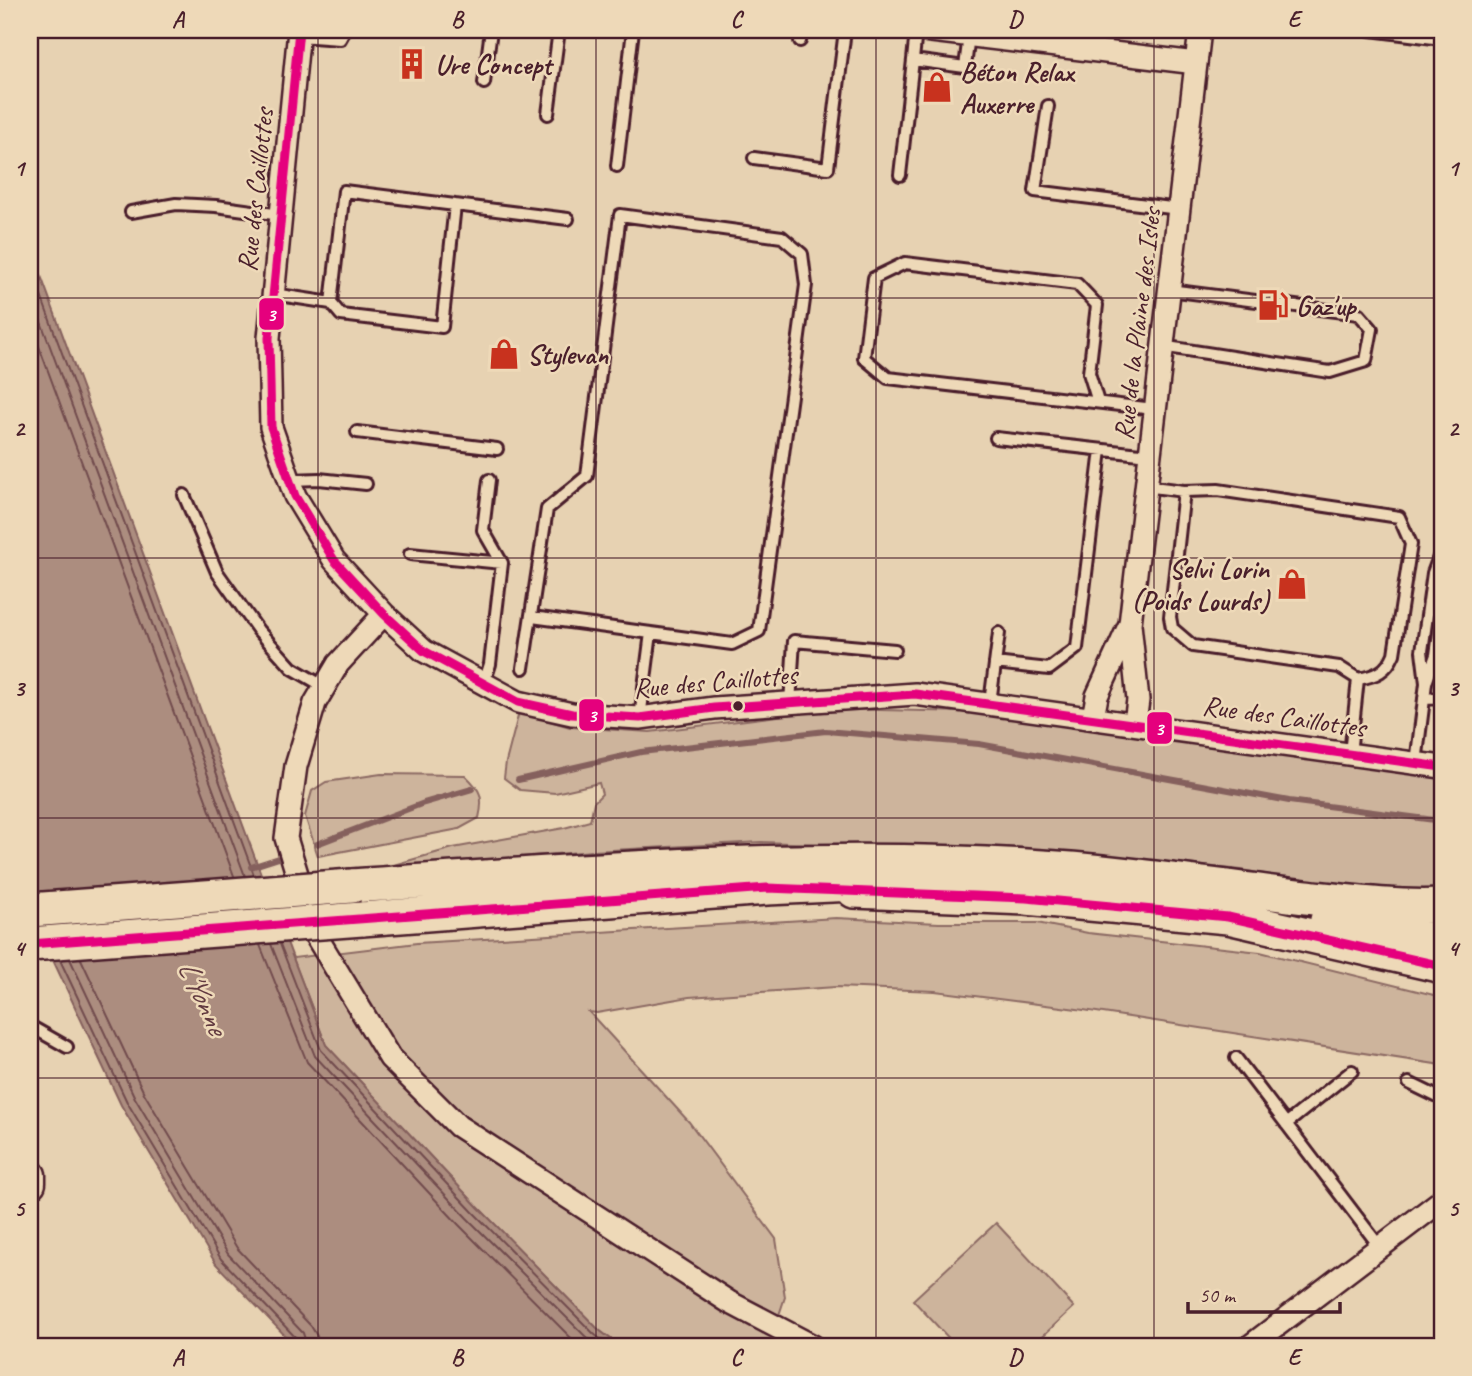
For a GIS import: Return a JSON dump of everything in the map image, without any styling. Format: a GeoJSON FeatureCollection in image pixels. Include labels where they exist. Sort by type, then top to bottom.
{"type":"FeatureCollection","features":[{"type":"Feature","properties":{"kind":"main road"},"geometry":{"type":"LineString","coordinates":[[30,910],[352,886],[745,862],[879,860],[1028,866],[1175,880],[1408,908],[1442,906]]}},
{"type":"Feature","properties":{"kind":"main road"},"geometry":{"type":"LineString","coordinates":[[30,944],[854,882],[1027,886],[1176,898],[1380,928]]}},
{"type":"Feature","properties":{"kind":"main road"},"geometry":{"type":"LineString","coordinates":[[767,888],[1026,898],[1228,917],[1442,966]]}},
{"type":"Feature","properties":{"kind":"main road"},"geometry":{"type":"LineString","coordinates":[[1225,888],[1442,942]]}},
{"type":"Feature","properties":{"kind":"street"},"geometry":{"type":"LineString","coordinates":[[924,30],[969,35],[1096,40],[1196,63]]}},
{"type":"Feature","properties":{"kind":"street","name":"Rue de la Plaine des Isles"},"geometry":{"type":"LineString","coordinates":[[1135,723],[1138,700],[1130,624],[1200,30]]}},
{"type":"Feature","properties":{"kind":"street","name":"Rue des Caillottes"},"geometry":{"type":"LineString","coordinates":[[299,33],[269,338],[271,427],[295,496],[334,560],[384,614],[424,650],[518,702],[572,714],[640,718],[714,708],[915,694],[1442,767]]}},
{"type":"Feature","properties":{"kind":"street"},"geometry":{"type":"LineString","coordinates":[[384,614],[338,664],[310,714],[296,766],[286,838],[316,936],[390,1058],[458,1126],[729,1302],[813,1346]]}},
{"type":"Feature","properties":{"kind":"street","name":"Rue de la Plaine des Isles"},"geometry":{"type":"LineString","coordinates":[[1093,718],[1097,696],[1130,624]]}},
{"type":"Feature","properties":{"kind":"street"},"geometry":{"type":"LineString","coordinates":[[30,1175],[30,1182]]}},
{"type":"Feature","properties":{"kind":"street"},"geometry":{"type":"LineString","coordinates":[[1250,1346],[1442,1200]]}},
{"type":"Feature","properties":{"kind":"lane"},"geometry":{"type":"LineString","coordinates":[[299,33],[340,39],[345,30]]}},
{"type":"Feature","properties":{"kind":"lane"},"geometry":{"type":"LineString","coordinates":[[484,83],[491,30]]}},
{"type":"Feature","properties":{"kind":"lane"},"geometry":{"type":"LineString","coordinates":[[548,114],[558,30]]}},
{"type":"Feature","properties":{"kind":"lane"},"geometry":{"type":"LineString","coordinates":[[617,166],[633,30]]}},
{"type":"Feature","properties":{"kind":"lane"},"geometry":{"type":"LineString","coordinates":[[754,158],[828,168],[845,30]]}},
{"type":"Feature","properties":{"kind":"lane"},"geometry":{"type":"LineString","coordinates":[[900,175],[916,30]]}},
{"type":"Feature","properties":{"kind":"lane"},"geometry":{"type":"LineString","coordinates":[[1370,30],[1442,39]]}},
{"type":"Feature","properties":{"kind":"lane"},"geometry":{"type":"LineString","coordinates":[[913,60],[965,67],[969,35]]}},
{"type":"Feature","properties":{"kind":"lane"},"geometry":{"type":"LineString","coordinates":[[1048,106],[1035,191],[1179,209]]}},
{"type":"Feature","properties":{"kind":"lane"},"geometry":{"type":"LineString","coordinates":[[331,303],[344,191],[568,219]]}},
{"type":"Feature","properties":{"kind":"lane"},"geometry":{"type":"LineString","coordinates":[[131,212],[176,204],[216,206],[281,215]]}},
{"type":"Feature","properties":{"kind":"lane"},"geometry":{"type":"LineString","coordinates":[[273,294],[331,303],[341,315],[442,327],[455,205]]}},
{"type":"Feature","properties":{"kind":"lane"},"geometry":{"type":"LineString","coordinates":[[523,668],[547,509],[587,476],[620,215],[782,237],[802,254],[806,285],[759,631],[732,644],[531,617]]}},
{"type":"Feature","properties":{"kind":"lane"},"geometry":{"type":"LineString","coordinates":[[1098,402],[1089,373],[1097,305],[1077,284],[905,263],[874,278],[864,358],[888,377],[1154,409]]}},
{"type":"Feature","properties":{"kind":"lane"},"geometry":{"type":"LineString","coordinates":[[1161,346],[1330,372],[1366,361],[1372,329],[1359,314],[1169,290]]}},
{"type":"Feature","properties":{"kind":"lane"},"geometry":{"type":"LineString","coordinates":[[357,432],[498,449]]}},
{"type":"Feature","properties":{"kind":"lane"},"geometry":{"type":"LineString","coordinates":[[996,438],[1149,455]]}},
{"type":"Feature","properties":{"kind":"lane"},"geometry":{"type":"LineString","coordinates":[[995,663],[1049,669],[1077,648],[1101,450]]}},
{"type":"Feature","properties":{"kind":"lane"},"geometry":{"type":"LineString","coordinates":[[289,480],[319,479],[366,484]]}},
{"type":"Feature","properties":{"kind":"lane"},"geometry":{"type":"LineString","coordinates":[[484,683],[490,664],[502,563],[483,530],[489,480]]}},
{"type":"Feature","properties":{"kind":"lane"},"geometry":{"type":"LineString","coordinates":[[1145,486],[1184,491],[1218,490],[1399,517],[1411,544],[1394,654],[1389,667],[1370,677],[1357,679],[1339,667],[1193,646],[1182,639],[1172,628],[1170,617],[1184,491]]}},
{"type":"Feature","properties":{"kind":"lane"},"geometry":{"type":"LineString","coordinates":[[184,495],[218,572],[258,630],[292,668],[325,687]]}},
{"type":"Feature","properties":{"kind":"lane"},"geometry":{"type":"LineString","coordinates":[[1426,683],[1422,652],[1433,573],[1442,549]]}},
{"type":"Feature","properties":{"kind":"lane"},"geometry":{"type":"LineString","coordinates":[[410,554],[502,563]]}},
{"type":"Feature","properties":{"kind":"lane"},"geometry":{"type":"LineString","coordinates":[[1416,763],[1426,683],[1436,654],[1442,612]]}},
{"type":"Feature","properties":{"kind":"lane"},"geometry":{"type":"LineString","coordinates":[[640,718],[651,633]]}},
{"type":"Feature","properties":{"kind":"lane"},"geometry":{"type":"LineString","coordinates":[[990,704],[999,633]]}},
{"type":"Feature","properties":{"kind":"lane"},"geometry":{"type":"LineString","coordinates":[[790,703],[794,641],[895,650]]}},
{"type":"Feature","properties":{"kind":"lane"},"geometry":{"type":"LineString","coordinates":[[1350,754],[1357,679]]}},
{"type":"Feature","properties":{"kind":"lane"},"geometry":{"type":"LineString","coordinates":[[1424,698],[1442,699]]}},
{"type":"Feature","properties":{"kind":"lane"},"geometry":{"type":"LineString","coordinates":[[30,1026],[67,1047]]}},
{"type":"Feature","properties":{"kind":"lane"},"geometry":{"type":"LineString","coordinates":[[1236,1058],[1380,1247]]}},
{"type":"Feature","properties":{"kind":"lane"},"geometry":{"type":"LineString","coordinates":[[1286,1124],[1352,1071]]}},
{"type":"Feature","properties":{"kind":"lane"},"geometry":{"type":"LineString","coordinates":[[1409,1083],[1442,1099]]}},
{"type":"Feature","properties":{"kind":"shaded area"},"geometry":{"type":"Polygon","coordinates":[[[834,709],[970,712],[1442,778],[1442,893],[1363,890],[1241,870],[1088,853],[761,842],[593,851],[383,868],[453,848],[590,821],[594,802],[602,794],[599,783],[555,793],[520,790],[504,778],[519,712],[570,727],[650,732],[834,709]]]}},
{"type":"Feature","properties":{"kind":"shaded area"},"geometry":{"type":"Polygon","coordinates":[[[381,774],[465,775],[480,794],[479,818],[459,829],[318,856],[305,816],[312,791],[326,782],[381,774]]]}},
{"type":"Feature","properties":{"kind":"shaded area"},"geometry":{"type":"Polygon","coordinates":[[[836,918],[939,923],[1037,923],[1088,933],[1260,952],[1442,997],[1442,1065],[1077,1009],[935,991],[836,987],[689,997],[597,1013],[589,1012],[689,1122],[776,1239],[785,1297],[773,1333],[791,1346],[620,1346],[599,1330],[478,1207],[326,1045],[293,958],[417,943],[836,918]]]}},
{"type":"Feature","properties":{"kind":"shaded area"},"geometry":{"type":"Polygon","coordinates":[[[996,1223],[1074,1307],[1032,1346],[956,1346],[913,1300],[996,1223]]]}},
{"type":"Feature","properties":{"kind":"water","name":"L'Yonne"},"geometry":{"type":"Polygon","coordinates":[[[30,246],[326,1045],[478,1207],[599,1330],[620,1346],[295,1346],[216,1264],[121,1105],[30,911],[30,246]]]}},
{"type":"Feature","properties":{"kind":"waterway"},"geometry":{"type":"LineString","coordinates":[[518,780],[641,752],[826,731],[979,744],[1289,801],[1442,821]]}},
{"type":"Feature","properties":{"kind":"waterway"},"geometry":{"type":"LineString","coordinates":[[317,844],[424,803],[472,789]]}},
{"type":"Feature","properties":{"kind":"waterway"},"geometry":{"type":"LineString","coordinates":[[251,867],[279,858]]}},
{"type":"Feature","properties":{"kind":"transit line","name":"3"},"geometry":{"type":"LineString","coordinates":[[299,30],[269,338],[271,427],[295,496],[334,560],[384,614],[424,651],[518,702],[572,714],[640,718],[714,708],[915,694],[1442,767]]}},
{"type":"Feature","properties":{"kind":"transit line","name":"3"},"geometry":{"type":"LineString","coordinates":[[30,944],[767,888],[1026,898],[1228,917],[1442,966]]}},
{"type":"Feature","properties":{"kind":"place","name":"Ure Concept"},"geometry":{"type":"Point","coordinates":[412,64]}},
{"type":"Feature","properties":{"kind":"place","name":"Béton Relax Auxerre"},"geometry":{"type":"Point","coordinates":[937,87]}},
{"type":"Feature","properties":{"kind":"place","name":"Gaz'up"},"geometry":{"type":"Point","coordinates":[1273,305]}},
{"type":"Feature","properties":{"kind":"place","name":"Stylevan"},"geometry":{"type":"Point","coordinates":[504,354]}},
{"type":"Feature","properties":{"kind":"place","name":"Selvi Lorin (Poids Lourds)"},"geometry":{"type":"Point","coordinates":[1292,584]}}]}
